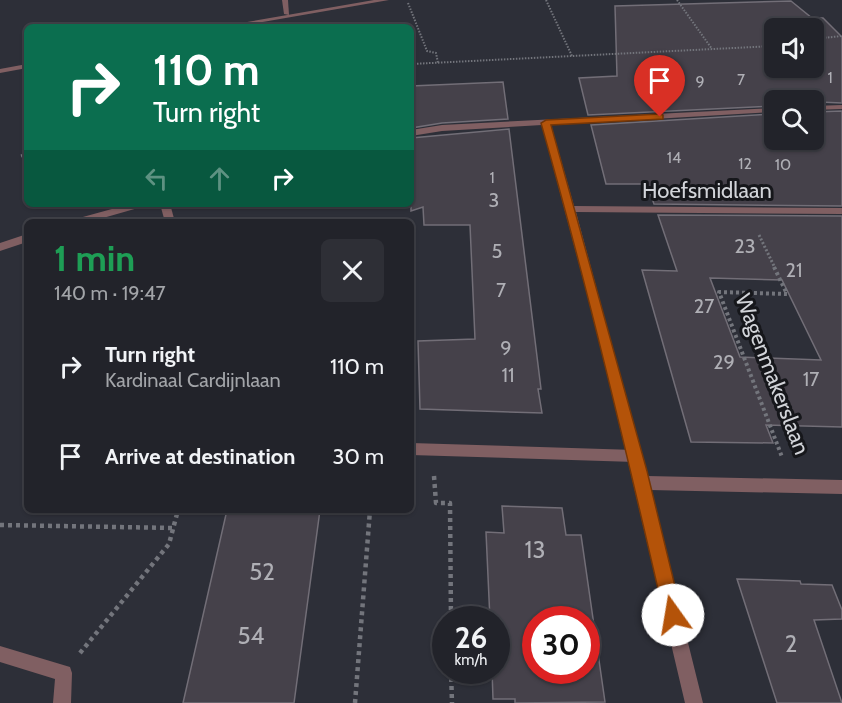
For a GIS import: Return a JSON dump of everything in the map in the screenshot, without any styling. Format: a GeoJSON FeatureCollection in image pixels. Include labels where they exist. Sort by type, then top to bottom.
{"type":"FeatureCollection","features":[{"type":"Feature","properties":{"kind":"street"},"geometry":{"type":"LineString","coordinates":[[285,0],[287,14]]}},
{"type":"Feature","properties":{"kind":"street"},"geometry":{"type":"LineString","coordinates":[[236,24],[287,14],[386,0]]}},
{"type":"Feature","properties":{"kind":"street"},"geometry":{"type":"LineString","coordinates":[[0,71],[24,67]]}},
{"type":"Feature","properties":{"kind":"street"},"geometry":{"type":"LineString","coordinates":[[824,108],[842,107]]}},
{"type":"Feature","properties":{"kind":"street"},"geometry":{"type":"LineString","coordinates":[[414,133],[442,128],[764,111]]}},
{"type":"Feature","properties":{"kind":"street"},"geometry":{"type":"LineString","coordinates":[[546,123],[571,209],[642,483],[694,703]]}},
{"type":"Feature","properties":{"kind":"street"},"geometry":{"type":"LineString","coordinates":[[87,219],[131,207]]}},
{"type":"Feature","properties":{"kind":"street","name":"Hoefsmidlaan"},"geometry":{"type":"LineString","coordinates":[[571,209],[842,211]]}},
{"type":"Feature","properties":{"kind":"street"},"geometry":{"type":"LineString","coordinates":[[0,247],[24,239]]}},
{"type":"Feature","properties":{"kind":"street"},"geometry":{"type":"LineString","coordinates":[[414,449],[635,456]]}},
{"type":"Feature","properties":{"kind":"street","name":"Wagenmakerslaan"},"geometry":{"type":"LineString","coordinates":[[642,483],[842,487]]}},
{"type":"Feature","properties":{"kind":"street"},"geometry":{"type":"LineString","coordinates":[[0,654],[64,673],[62,703]]}},
{"type":"Feature","properties":{"kind":"path"},"geometry":{"type":"LineString","coordinates":[[407,0],[427,51],[436,53],[438,63]]}},
{"type":"Feature","properties":{"kind":"path"},"geometry":{"type":"LineString","coordinates":[[546,0],[572,56]]}},
{"type":"Feature","properties":{"kind":"path"},"geometry":{"type":"LineString","coordinates":[[678,0],[712,49]]}},
{"type":"Feature","properties":{"kind":"path"},"geometry":{"type":"LineString","coordinates":[[824,37],[842,36]]}},
{"type":"Feature","properties":{"kind":"path"},"geometry":{"type":"LineString","coordinates":[[414,64],[764,46]]}},
{"type":"Feature","properties":{"kind":"path","name":"Wagenmakerslaan"},"geometry":{"type":"LineString","coordinates":[[746,210],[787,294],[719,292],[793,486]]}},
{"type":"Feature","properties":{"kind":"path"},"geometry":{"type":"LineString","coordinates":[[433,467],[436,503],[450,503],[451,606]]}},
{"type":"Feature","properties":{"kind":"path"},"geometry":{"type":"LineString","coordinates":[[64,673],[169,544],[177,513]]}},
{"type":"Feature","properties":{"kind":"path"},"geometry":{"type":"LineString","coordinates":[[355,703],[370,513]]}},
{"type":"Feature","properties":{"kind":"path"},"geometry":{"type":"LineString","coordinates":[[0,525],[174,528]]}},
{"type":"Feature","properties":{"kind":"path"},"geometry":{"type":"LineString","coordinates":[[451,684],[452,703]]}},
{"type":"Feature","properties":{"kind":"building"},"geometry":{"type":"Polygon","coordinates":[[[791,1],[812,18],[764,18],[764,78],[824,78],[824,19],[842,37],[842,103],[824,102],[824,90],[764,90],[764,106],[588,115],[579,78],[617,76],[615,6],[791,1]]]}},
{"type":"Feature","properties":{"kind":"building"},"geometry":{"type":"Polygon","coordinates":[[[503,82],[508,119],[442,123],[414,128],[414,86],[503,82]]]}},
{"type":"Feature","properties":{"kind":"building"},"geometry":{"type":"Polygon","coordinates":[[[842,111],[842,206],[654,204],[647,184],[606,184],[591,125],[764,115],[764,150],[824,150],[824,112],[842,111]]]}},
{"type":"Feature","properties":{"kind":"building"},"geometry":{"type":"Polygon","coordinates":[[[509,129],[542,413],[420,409],[418,341],[475,339],[470,225],[424,225],[423,207],[411,211],[411,207],[414,207],[414,138],[509,129]]]}},
{"type":"Feature","properties":{"kind":"building"},"geometry":{"type":"Polygon","coordinates":[[[658,215],[842,216],[842,427],[766,425],[773,443],[691,442],[642,270],[677,271],[658,215]],[[710,278],[740,357],[821,360],[782,280],[710,278]]]}},
{"type":"Feature","properties":{"kind":"building"},"geometry":{"type":"Polygon","coordinates":[[[502,506],[562,508],[566,535],[581,535],[591,606],[522,606],[522,684],[600,684],[600,667],[605,702],[515,703],[515,699],[493,699],[492,684],[510,684],[510,606],[489,606],[486,532],[504,533],[502,506]]]}},
{"type":"Feature","properties":{"kind":"building"},"geometry":{"type":"Polygon","coordinates":[[[226,513],[320,513],[294,703],[183,703],[226,513]]]}},
{"type":"Feature","properties":{"kind":"building"},"geometry":{"type":"Polygon","coordinates":[[[737,579],[800,581],[801,584],[832,585],[842,610],[842,619],[814,620],[842,703],[777,703],[737,579]]]}},
{"type":"Feature","properties":{"kind":"route"},"geometry":{"type":"LineString","coordinates":[[660,117],[546,123],[571,209],[639,471],[673,615]]}}]}
